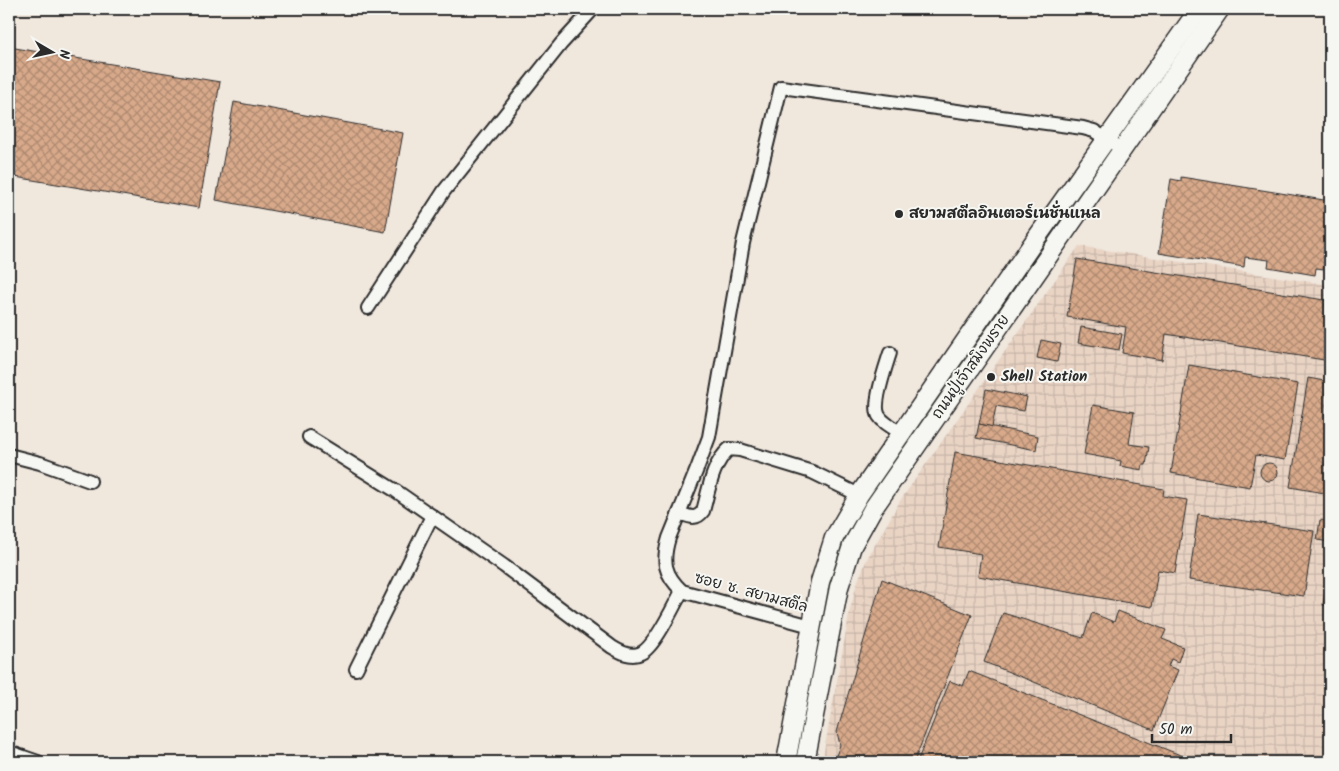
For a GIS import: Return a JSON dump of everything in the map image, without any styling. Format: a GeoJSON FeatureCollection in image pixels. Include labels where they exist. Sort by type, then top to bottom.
{"type":"FeatureCollection","features":[{"type":"Feature","properties":{"kind":"main road","name":"ถนนปู่เจ้าสมิงพราย"},"geometry":{"type":"LineString","coordinates":[[786,762],[820,582],[834,538],[859,495],[1199,9]]}},
{"type":"Feature","properties":{"kind":"main road","name":"ถนนปู่เจ้าสมิงพราย"},"geometry":{"type":"LineString","coordinates":[[805,762],[839,587],[852,546],[872,510],[1220,9]]}},
{"type":"Feature","properties":{"kind":"street"},"geometry":{"type":"LineString","coordinates":[[368,308],[444,191],[560,44],[593,9]]}},
{"type":"Feature","properties":{"kind":"street"},"geometry":{"type":"LineString","coordinates":[[309,436],[432,516],[504,566],[612,647],[623,653],[634,655],[642,653],[660,632],[682,591],[671,580],[665,564],[665,549],[708,437],[743,243],[780,87],[1083,128],[1107,138],[1122,149]]}},
{"type":"Feature","properties":{"kind":"street"},"geometry":{"type":"LineString","coordinates":[[890,353],[880,391],[877,408],[878,416],[902,433]]}},
{"type":"Feature","properties":{"kind":"street"},"geometry":{"type":"LineString","coordinates":[[679,513],[693,518],[700,516],[714,470],[722,455],[729,449],[740,450],[812,472],[859,495]]}},
{"type":"Feature","properties":{"kind":"street"},"geometry":{"type":"LineString","coordinates":[[9,455],[40,463],[90,481]]}},
{"type":"Feature","properties":{"kind":"street"},"geometry":{"type":"LineString","coordinates":[[356,668],[432,516]]}},
{"type":"Feature","properties":{"kind":"street","name":"ซอย ช. สยามสตีล"},"geometry":{"type":"LineString","coordinates":[[682,591],[811,626]]}},
{"type":"Feature","properties":{"kind":"street"},"geometry":{"type":"LineString","coordinates":[[9,752],[38,762]]}},
{"type":"Feature","properties":{"kind":"shaded area"},"geometry":{"type":"Polygon","coordinates":[[[1079,246],[1330,285],[1330,762],[822,762],[850,610],[857,583],[867,559],[900,501],[1079,246]]]}},
{"type":"Feature","properties":{"kind":"building"},"geometry":{"type":"Polygon","coordinates":[[[9,47],[220,82],[199,208],[9,176],[9,47]]]}},
{"type":"Feature","properties":{"kind":"building"},"geometry":{"type":"Polygon","coordinates":[[[234,102],[403,133],[385,232],[216,200],[234,102]]]}},
{"type":"Feature","properties":{"kind":"building"},"geometry":{"type":"Polygon","coordinates":[[[1181,177],[1330,201],[1330,229],[1324,269],[1316,268],[1315,275],[1268,267],[1269,260],[1245,257],[1244,267],[1159,253],[1171,179],[1181,181],[1181,177]]]}},
{"type":"Feature","properties":{"kind":"building"},"geometry":{"type":"Polygon","coordinates":[[[1077,259],[1330,301],[1330,361],[1166,334],[1162,360],[1122,353],[1126,327],[1067,317],[1077,259]]]}},
{"type":"Feature","properties":{"kind":"building"},"geometry":{"type":"Polygon","coordinates":[[[1081,327],[1122,334],[1119,350],[1078,343],[1081,327]]]}},
{"type":"Feature","properties":{"kind":"building"},"geometry":{"type":"Polygon","coordinates":[[[1041,340],[1061,344],[1057,362],[1037,358],[1041,340]]]}},
{"type":"Feature","properties":{"kind":"building"},"geometry":{"type":"Polygon","coordinates":[[[1189,365],[1298,384],[1285,460],[1256,455],[1250,487],[1171,473],[1189,365]]]}},
{"type":"Feature","properties":{"kind":"building"},"geometry":{"type":"Polygon","coordinates":[[[1308,378],[1330,382],[1330,494],[1290,487],[1308,378]]]}},
{"type":"Feature","properties":{"kind":"building"},"geometry":{"type":"Polygon","coordinates":[[[986,389],[1027,397],[1024,411],[996,406],[992,427],[979,424],[986,389]]]}},
{"type":"Feature","properties":{"kind":"building"},"geometry":{"type":"Polygon","coordinates":[[[1093,405],[1134,412],[1129,444],[1149,447],[1146,465],[1143,465],[1142,470],[1120,466],[1121,461],[1084,454],[1093,405]]]}},
{"type":"Feature","properties":{"kind":"building"},"geometry":{"type":"Polygon","coordinates":[[[979,424],[1038,436],[1036,450],[976,438],[979,424]]]}},
{"type":"Feature","properties":{"kind":"building"},"geometry":{"type":"Polygon","coordinates":[[[955,452],[1164,489],[1163,496],[1187,500],[1175,573],[1158,570],[1152,607],[978,576],[981,554],[939,547],[955,452]]]}},
{"type":"Feature","properties":{"kind":"building"},"geometry":{"type":"Polygon","coordinates":[[[1265,463],[1273,463],[1278,468],[1276,479],[1265,481],[1260,476],[1260,468],[1265,463]]]}},
{"type":"Feature","properties":{"kind":"building"},"geometry":{"type":"Polygon","coordinates":[[[1198,514],[1314,531],[1304,596],[1189,580],[1198,514]]]}},
{"type":"Feature","properties":{"kind":"building"},"geometry":{"type":"Polygon","coordinates":[[[1320,520],[1330,521],[1330,542],[1317,540],[1320,520]]]}},
{"type":"Feature","properties":{"kind":"building"},"geometry":{"type":"Polygon","coordinates":[[[1330,560],[1330,606],[1323,605],[1330,560]]]}},
{"type":"Feature","properties":{"kind":"building"},"geometry":{"type":"Polygon","coordinates":[[[882,579],[972,615],[914,762],[834,761],[840,745],[837,732],[882,579]]]}},
{"type":"Feature","properties":{"kind":"building"},"geometry":{"type":"Polygon","coordinates":[[[1118,611],[1166,630],[1162,639],[1183,647],[1178,662],[1171,659],[1168,666],[1178,670],[1154,730],[984,662],[1003,613],[1083,638],[1092,613],[1114,622],[1118,611]]]}},
{"type":"Feature","properties":{"kind":"building"},"geometry":{"type":"Polygon","coordinates":[[[969,671],[1198,762],[917,762],[950,681],[963,686],[969,671]]]}},
{"type":"Feature","properties":{"kind":"place","name":"สยามสตีลอินเตอร์เนชั่นแนล"},"geometry":{"type":"Point","coordinates":[899,214]}},
{"type":"Feature","properties":{"kind":"place","name":"Shell Station"},"geometry":{"type":"Point","coordinates":[991,377]}}]}
